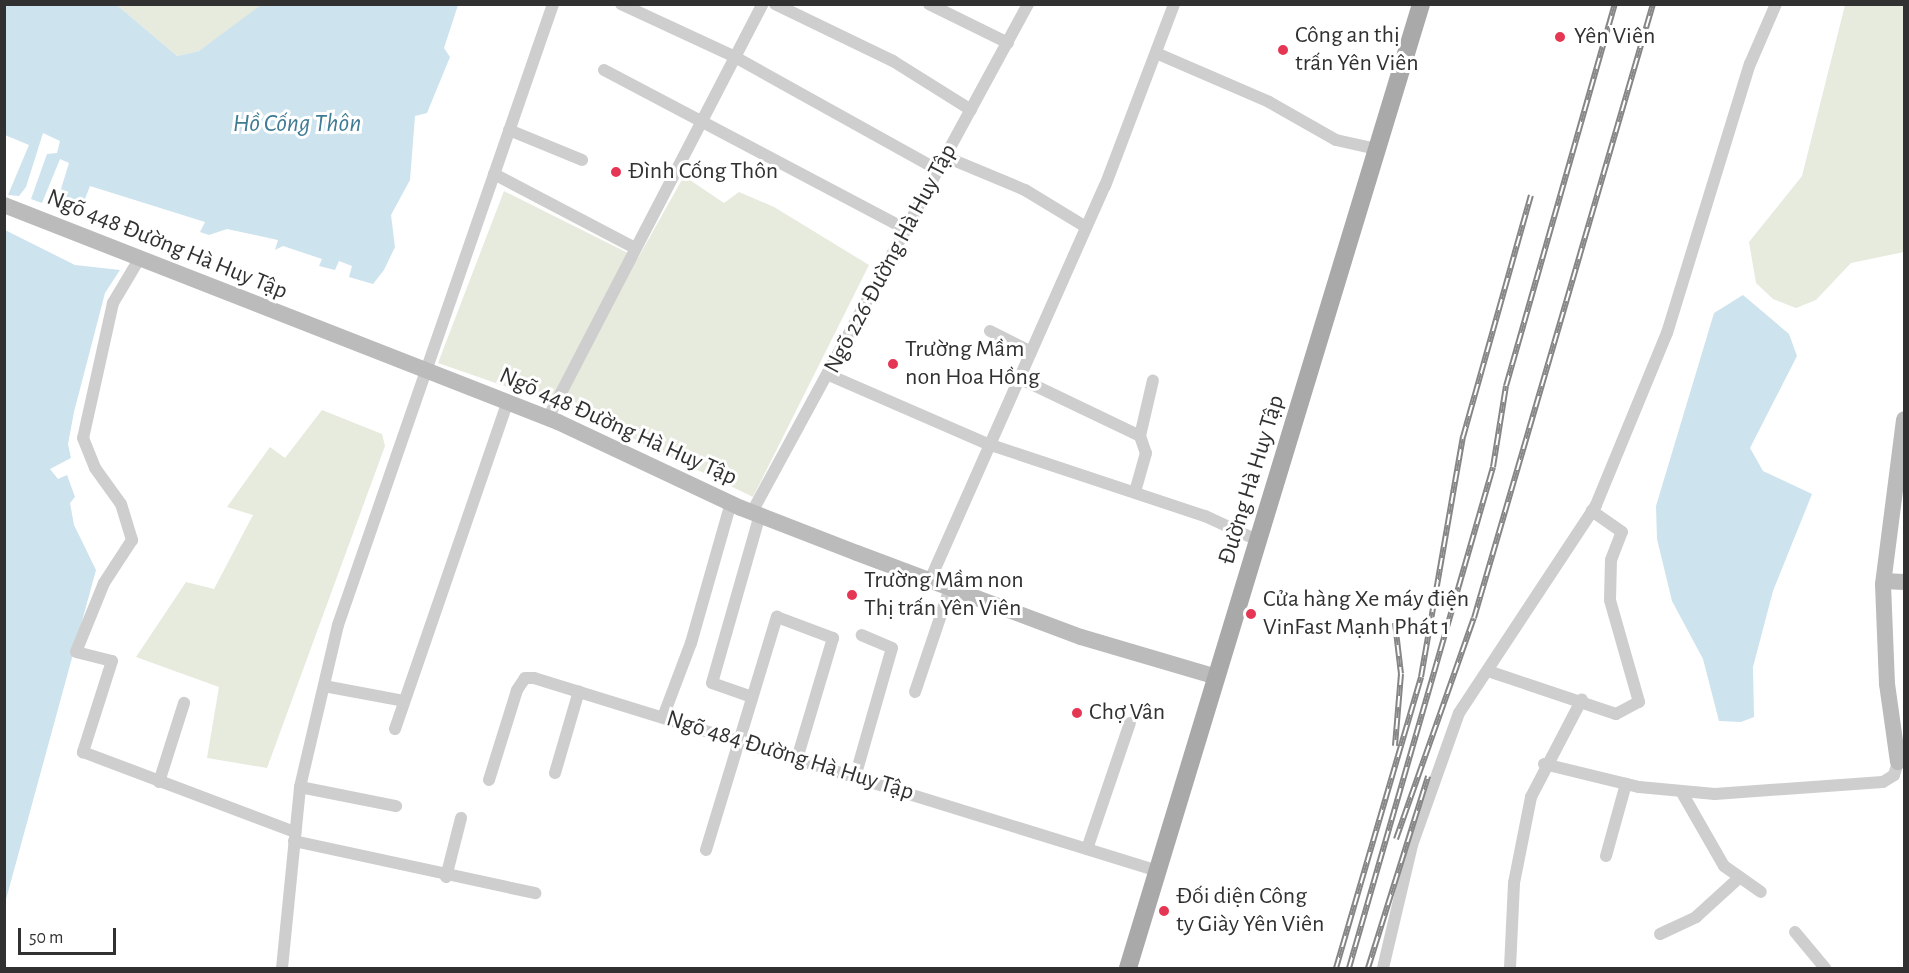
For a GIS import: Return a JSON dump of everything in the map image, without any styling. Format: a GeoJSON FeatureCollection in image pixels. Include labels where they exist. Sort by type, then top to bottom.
{"type":"FeatureCollection","features":[{"type":"Feature","properties":{"kind":"main road","name":"Đường Hà Huy Tập"},"geometry":{"type":"LineString","coordinates":[[1128,969],[1420,4]]}},
{"type":"Feature","properties":{"kind":"street"},"geometry":{"type":"LineString","coordinates":[[282,969],[300,787],[338,625],[553,4]]}},
{"type":"Feature","properties":{"kind":"street"},"geometry":{"type":"LineString","coordinates":[[621,4],[735,57],[938,171]]}},
{"type":"Feature","properties":{"kind":"street"},"geometry":{"type":"LineString","coordinates":[[548,418],[763,4]]}},
{"type":"Feature","properties":{"kind":"street"},"geometry":{"type":"LineString","coordinates":[[776,4],[893,61],[971,110]]}},
{"type":"Feature","properties":{"kind":"street"},"geometry":{"type":"LineString","coordinates":[[929,4],[1008,43]]}},
{"type":"Feature","properties":{"kind":"street","name":"Ngõ 226 Đường Hà Huy Tập"},"geometry":{"type":"LineString","coordinates":[[752,697],[712,683],[756,514],[1028,4]]}},
{"type":"Feature","properties":{"kind":"street"},"geometry":{"type":"LineString","coordinates":[[930,580],[988,444],[1086,227],[1174,4]]}},
{"type":"Feature","properties":{"kind":"street"},"geometry":{"type":"LineString","coordinates":[[1383,969],[1412,845],[1459,713],[1592,511],[1666,333],[1750,64],[1776,4]]}},
{"type":"Feature","properties":{"kind":"street"},"geometry":{"type":"LineString","coordinates":[[1156,53],[1269,102],[1336,140],[1377,149]]}},
{"type":"Feature","properties":{"kind":"street"},"geometry":{"type":"LineString","coordinates":[[604,70],[907,230]]}},
{"type":"Feature","properties":{"kind":"street"},"geometry":{"type":"LineString","coordinates":[[509,130],[582,160]]}},
{"type":"Feature","properties":{"kind":"street"},"geometry":{"type":"LineString","coordinates":[[946,157],[1025,190],[1086,227]]}},
{"type":"Feature","properties":{"kind":"street"},"geometry":{"type":"LineString","coordinates":[[494,174],[635,248]]}},
{"type":"Feature","properties":{"kind":"street","name":"Ngõ 448 Đường Hà Huy Tập"},"geometry":{"type":"LineString","coordinates":[[4,206],[138,261],[548,418],[756,514],[1081,637],[1217,677]]}},
{"type":"Feature","properties":{"kind":"street"},"geometry":{"type":"LineString","coordinates":[[138,261],[113,303],[83,438],[95,468],[121,504],[132,540],[104,583],[76,652],[112,661],[83,752],[294,836],[446,878],[535,893]]}},
{"type":"Feature","properties":{"kind":"street"},"geometry":{"type":"LineString","coordinates":[[990,331],[1031,352]]}},
{"type":"Feature","properties":{"kind":"street"},"geometry":{"type":"LineString","coordinates":[[829,375],[988,444],[1135,492],[1258,541]]}},
{"type":"Feature","properties":{"kind":"street"},"geometry":{"type":"LineString","coordinates":[[1019,378],[1140,436]]}},
{"type":"Feature","properties":{"kind":"street"},"geometry":{"type":"LineString","coordinates":[[1135,492],[1146,453],[1140,436],[1153,380]]}},
{"type":"Feature","properties":{"kind":"street"},"geometry":{"type":"LineString","coordinates":[[395,729],[507,403]]}},
{"type":"Feature","properties":{"kind":"street"},"geometry":{"type":"LineString","coordinates":[[1544,764],[1626,784],[1681,791],[1860,785],[1883,782],[1894,775],[1898,762],[1887,684],[1884,581],[1905,419]]}},
{"type":"Feature","properties":{"kind":"street"},"geometry":{"type":"LineString","coordinates":[[663,717],[691,643],[731,503]]}},
{"type":"Feature","properties":{"kind":"street"},"geometry":{"type":"LineString","coordinates":[[1488,671],[1534,690],[1582,699],[1616,714],[1639,702],[1610,600],[1611,560],[1622,532],[1592,511]]}},
{"type":"Feature","properties":{"kind":"street"},"geometry":{"type":"LineString","coordinates":[[1884,581],[1905,582]]}},
{"type":"Feature","properties":{"kind":"street"},"geometry":{"type":"LineString","coordinates":[[915,692],[950,588]]}},
{"type":"Feature","properties":{"kind":"street"},"geometry":{"type":"LineString","coordinates":[[706,850],[777,617],[833,638],[797,759]]}},
{"type":"Feature","properties":{"kind":"street"},"geometry":{"type":"LineString","coordinates":[[855,777],[892,648],[862,635]]}},
{"type":"Feature","properties":{"kind":"street","name":"Ngõ 484 Đường Hà Huy Tập"},"geometry":{"type":"LineString","coordinates":[[489,780],[525,678],[579,691],[1158,871]]}},
{"type":"Feature","properties":{"kind":"street"},"geometry":{"type":"LineString","coordinates":[[324,686],[404,701]]}},
{"type":"Feature","properties":{"kind":"street"},"geometry":{"type":"LineString","coordinates":[[555,773],[579,691]]}},
{"type":"Feature","properties":{"kind":"street"},"geometry":{"type":"LineString","coordinates":[[1510,969],[1514,883],[1523,827],[1544,764],[1582,699]]}},
{"type":"Feature","properties":{"kind":"street"},"geometry":{"type":"LineString","coordinates":[[159,782],[184,703]]}},
{"type":"Feature","properties":{"kind":"street"},"geometry":{"type":"LineString","coordinates":[[1087,849],[1130,723]]}},
{"type":"Feature","properties":{"kind":"street"},"geometry":{"type":"LineString","coordinates":[[1606,856],[1626,784]]}},
{"type":"Feature","properties":{"kind":"street"},"geometry":{"type":"LineString","coordinates":[[300,787],[396,806]]}},
{"type":"Feature","properties":{"kind":"street"},"geometry":{"type":"LineString","coordinates":[[1681,791],[1700,831],[1724,866],[1761,891]]}},
{"type":"Feature","properties":{"kind":"street"},"geometry":{"type":"LineString","coordinates":[[446,878],[461,818]]}},
{"type":"Feature","properties":{"kind":"street"},"geometry":{"type":"LineString","coordinates":[[1660,934],[1696,917],[1740,877]]}},
{"type":"Feature","properties":{"kind":"street"},"geometry":{"type":"LineString","coordinates":[[1795,932],[1825,969]]}},
{"type":"Feature","properties":{"kind":"shaded area"},"geometry":{"type":"Polygon","coordinates":[[[117,5],[267,5],[199,51],[177,56],[117,5]]]}},
{"type":"Feature","properties":{"kind":"shaded area"},"geometry":{"type":"Polygon","coordinates":[[[1845,5],[1904,5],[1904,252],[1851,263],[1816,300],[1796,308],[1773,299],[1756,283],[1749,242],[1802,176],[1845,5]]]}},
{"type":"Feature","properties":{"kind":"shaded area"},"geometry":{"type":"Polygon","coordinates":[[[684,176],[724,203],[739,192],[774,207],[869,265],[753,497],[574,410],[438,363],[504,191],[638,258],[684,176]]]}},
{"type":"Feature","properties":{"kind":"shaded area"},"geometry":{"type":"Polygon","coordinates":[[[322,410],[382,434],[385,446],[267,768],[207,758],[219,687],[136,657],[186,582],[214,589],[253,515],[227,507],[270,447],[285,458],[322,410]]]}},
{"type":"Feature","properties":{"kind":"water","name":"Hồ Cống Thôn"},"geometry":{"type":"Polygon","coordinates":[[[4,5],[117,5],[177,56],[199,51],[261,5],[458,5],[444,48],[450,57],[427,113],[415,116],[410,180],[391,215],[395,247],[384,270],[373,284],[349,277],[352,266],[339,261],[335,270],[319,266],[322,259],[283,246],[275,250],[278,240],[227,229],[209,235],[200,232],[205,222],[90,186],[78,217],[56,205],[69,163],[60,159],[42,203],[31,199],[47,154],[57,153],[60,141],[43,133],[26,187],[19,196],[8,195],[29,145],[5,135],[4,5]]]}},
{"type":"Feature","properties":{"kind":"water"},"geometry":{"type":"Polygon","coordinates":[[[5,230],[75,265],[120,270],[105,293],[74,412],[68,444],[71,458],[50,469],[58,479],[67,475],[75,497],[70,503],[74,525],[96,570],[5,903],[5,230]]]}},
{"type":"Feature","properties":{"kind":"water"},"geometry":{"type":"Polygon","coordinates":[[[1743,295],[1789,334],[1797,356],[1750,448],[1763,471],[1812,494],[1773,591],[1753,667],[1754,717],[1741,722],[1719,721],[1703,659],[1672,601],[1657,539],[1656,506],[1714,313],[1743,295]]]}},
{"type":"Feature","properties":{"kind":"railway"},"geometry":{"type":"LineString","coordinates":[[1349,968],[1493,467],[1506,386],[1615,4]]}},
{"type":"Feature","properties":{"kind":"railway"},"geometry":{"type":"LineString","coordinates":[[1396,839],[1474,618],[1653,4]]}},
{"type":"Feature","properties":{"kind":"railway"},"geometry":{"type":"LineString","coordinates":[[1336,968],[1421,677],[1463,437],[1531,195]]}},
{"type":"Feature","properties":{"kind":"railway"},"geometry":{"type":"LineString","coordinates":[[1395,623],[1401,674],[1395,746]]}},
{"type":"Feature","properties":{"kind":"railway"},"geometry":{"type":"LineString","coordinates":[[1368,968],[1428,776]]}},
{"type":"Feature","properties":{"kind":"place","name":"Yên Viên"},"geometry":{"type":"Point","coordinates":[1560,37]}},
{"type":"Feature","properties":{"kind":"place","name":"Công an thị trấn Yên Viên"},"geometry":{"type":"Point","coordinates":[1283,50]}},
{"type":"Feature","properties":{"kind":"place","name":"Đình Cống Thôn"},"geometry":{"type":"Point","coordinates":[616,172]}},
{"type":"Feature","properties":{"kind":"place","name":"Trường Mầm non Hoa Hồng"},"geometry":{"type":"Point","coordinates":[893,364]}},
{"type":"Feature","properties":{"kind":"place","name":"Trường Mầm non Thị trấn Yên Viên"},"geometry":{"type":"Point","coordinates":[852,595]}},
{"type":"Feature","properties":{"kind":"place","name":"Cửa hàng Xe máy điện VinFast Mạnh Phát 1"},"geometry":{"type":"Point","coordinates":[1251,614]}},
{"type":"Feature","properties":{"kind":"place","name":"Chợ Vân"},"geometry":{"type":"Point","coordinates":[1077,713]}},
{"type":"Feature","properties":{"kind":"place","name":"Đối diện Công ty Giày Yên Viên"},"geometry":{"type":"Point","coordinates":[1164,911]}}]}
